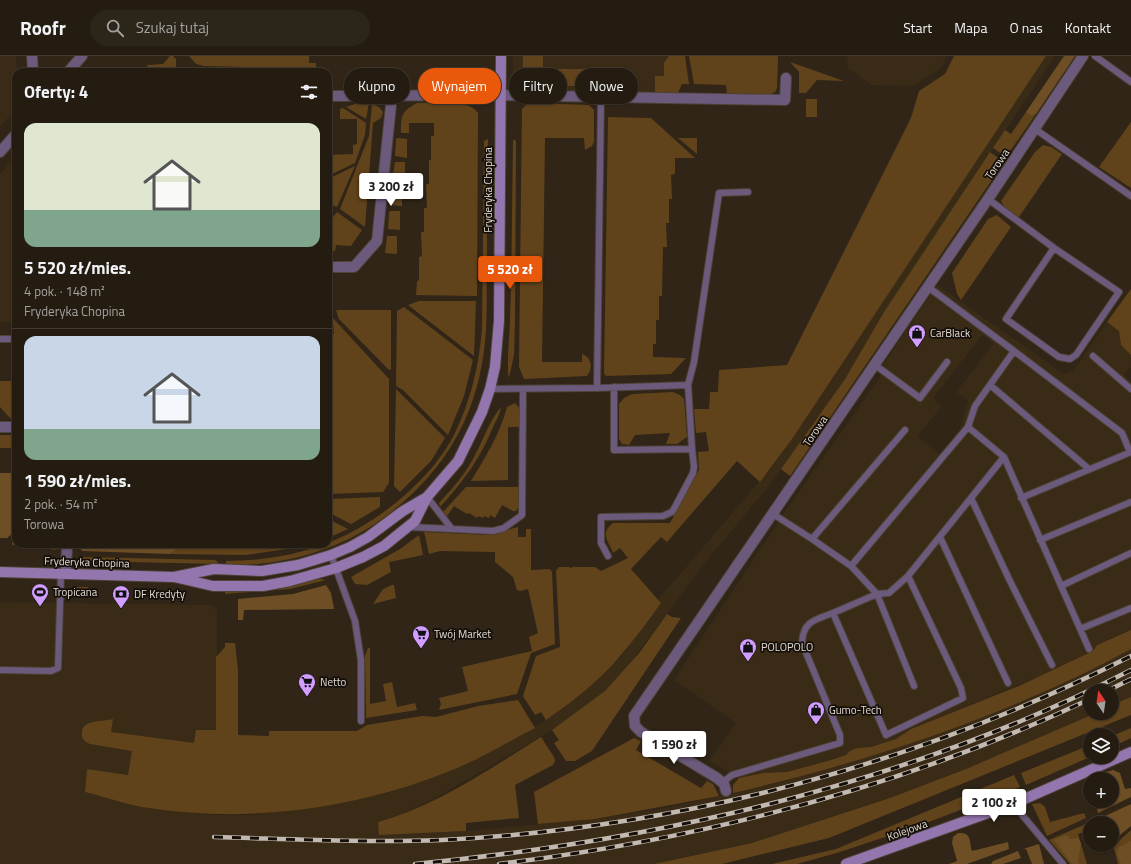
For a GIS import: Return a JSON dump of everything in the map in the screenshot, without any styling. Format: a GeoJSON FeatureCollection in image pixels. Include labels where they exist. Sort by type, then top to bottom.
{"type":"FeatureCollection","features":[{"type":"Feature","properties":{"kind":"street"},"geometry":{"type":"LineString","coordinates":[[32,56],[33,68]]}},
{"type":"Feature","properties":{"kind":"street"},"geometry":{"type":"LineString","coordinates":[[72,68],[82,56]]}},
{"type":"Feature","properties":{"kind":"street","name":"Fryderyka Chopina"},"geometry":{"type":"LineString","coordinates":[[501,56],[501,68]]}},
{"type":"Feature","properties":{"kind":"street","name":"Torowa"},"geometry":{"type":"LineString","coordinates":[[724,786],[640,732],[635,726],[634,716],[988,199],[1083,56]]}},
{"type":"Feature","properties":{"kind":"street"},"geometry":{"type":"LineString","coordinates":[[638,97],[785,100],[786,78]]}},
{"type":"Feature","properties":{"kind":"street"},"geometry":{"type":"LineString","coordinates":[[501,94],[575,95]]}},
{"type":"Feature","properties":{"kind":"street"},"geometry":{"type":"LineString","coordinates":[[332,96],[344,96]]}},
{"type":"Feature","properties":{"kind":"street"},"geometry":{"type":"LineString","coordinates":[[332,267],[354,267],[377,241],[391,104]]}},
{"type":"Feature","properties":{"kind":"street","name":"Fryderyka Chopina"},"geometry":{"type":"LineString","coordinates":[[0,572],[174,577],[213,586],[263,586],[290,581],[336,568],[363,557],[384,546],[409,527],[419,514],[427,497],[458,461],[471,436],[490,389],[495,367],[499,321],[500,104]]}},
{"type":"Feature","properties":{"kind":"street"},"geometry":{"type":"LineString","coordinates":[[0,152],[12,138]]}},
{"type":"Feature","properties":{"kind":"street"},"geometry":{"type":"LineString","coordinates":[[0,427],[12,427]]}},
{"type":"Feature","properties":{"kind":"street","name":"Fryderyka Chopina"},"geometry":{"type":"LineString","coordinates":[[174,577],[214,569],[262,571],[298,565],[331,555],[368,537],[403,511],[427,497]]}},
{"type":"Feature","properties":{"kind":"street"},"geometry":{"type":"LineString","coordinates":[[63,574],[66,548]]}},
{"type":"Feature","properties":{"kind":"street","name":"Kolejowa"},"geometry":{"type":"LineString","coordinates":[[846,864],[1013,804],[1131,752]]}},
{"type":"Feature","properties":{"kind":"lane"},"geometry":{"type":"LineString","coordinates":[[1094,56],[1131,82]]}},
{"type":"Feature","properties":{"kind":"lane"},"geometry":{"type":"LineString","coordinates":[[597,388],[602,104]]}},
{"type":"Feature","properties":{"kind":"lane"},"geometry":{"type":"LineString","coordinates":[[1035,129],[1131,196]]}},
{"type":"Feature","properties":{"kind":"lane"},"geometry":{"type":"LineString","coordinates":[[608,556],[601,543],[601,516],[662,516],[672,512],[693,473],[694,467],[688,385],[694,362],[719,193],[748,192]]}},
{"type":"Feature","properties":{"kind":"lane"},"geometry":{"type":"LineString","coordinates":[[988,199],[1054,248],[1119,292],[1076,355],[1070,359],[1059,357],[1006,319],[1054,248]]}},
{"type":"Feature","properties":{"kind":"lane"},"geometry":{"type":"LineString","coordinates":[[928,287],[1014,350],[1122,433],[1131,452],[1021,498]]}},
{"type":"Feature","properties":{"kind":"lane"},"geometry":{"type":"LineString","coordinates":[[0,340],[12,339]]}},
{"type":"Feature","properties":{"kind":"lane"},"geometry":{"type":"LineString","coordinates":[[851,566],[968,427],[975,406],[1014,350]]}},
{"type":"Feature","properties":{"kind":"lane"},"geometry":{"type":"LineString","coordinates":[[1093,356],[1131,389]]}},
{"type":"Feature","properties":{"kind":"lane"},"geometry":{"type":"LineString","coordinates":[[875,365],[920,398],[948,362]]}},
{"type":"Feature","properties":{"kind":"lane"},"geometry":{"type":"LineString","coordinates":[[490,389],[688,385]]}},
{"type":"Feature","properties":{"kind":"lane"},"geometry":{"type":"LineString","coordinates":[[990,385],[1089,469]]}},
{"type":"Feature","properties":{"kind":"lane"},"geometry":{"type":"LineString","coordinates":[[614,387],[614,450],[692,449]]}},
{"type":"Feature","properties":{"kind":"lane"},"geometry":{"type":"LineString","coordinates":[[409,527],[493,531],[504,528],[522,515],[523,389]]}},
{"type":"Feature","properties":{"kind":"lane"},"geometry":{"type":"LineString","coordinates":[[968,427],[1004,457],[1089,650]]}},
{"type":"Feature","properties":{"kind":"lane"},"geometry":{"type":"LineString","coordinates":[[812,539],[905,430]]}},
{"type":"Feature","properties":{"kind":"lane"},"geometry":{"type":"LineString","coordinates":[[724,786],[732,775],[840,743],[840,735],[802,643],[802,632],[810,623],[877,594],[889,593],[908,576],[1004,457]]}},
{"type":"Feature","properties":{"kind":"lane"},"geometry":{"type":"LineString","coordinates":[[427,497],[452,529]]}},
{"type":"Feature","properties":{"kind":"lane"},"geometry":{"type":"LineString","coordinates":[[971,498],[1052,665]]}},
{"type":"Feature","properties":{"kind":"lane"},"geometry":{"type":"LineString","coordinates":[[1040,540],[1131,502]]}},
{"type":"Feature","properties":{"kind":"lane"},"geometry":{"type":"LineString","coordinates":[[773,514],[851,566],[877,594],[914,686]]}},
{"type":"Feature","properties":{"kind":"lane"},"geometry":{"type":"LineString","coordinates":[[940,537],[1008,683]]}},
{"type":"Feature","properties":{"kind":"lane"},"geometry":{"type":"LineString","coordinates":[[1061,586],[1131,553]]}},
{"type":"Feature","properties":{"kind":"lane"},"geometry":{"type":"LineString","coordinates":[[331,555],[355,621],[361,660],[360,721]]}},
{"type":"Feature","properties":{"kind":"lane"},"geometry":{"type":"LineString","coordinates":[[0,670],[51,671],[58,668],[63,574]]}},
{"type":"Feature","properties":{"kind":"lane"},"geometry":{"type":"LineString","coordinates":[[833,613],[886,735],[963,698],[961,688],[908,576]]}},
{"type":"Feature","properties":{"kind":"lane"},"geometry":{"type":"LineString","coordinates":[[1080,629],[1131,608]]}},
{"type":"Feature","properties":{"kind":"lane"},"geometry":{"type":"LineString","coordinates":[[1013,804],[1063,864]]}},
{"type":"Feature","properties":{"kind":"shaded area"},"geometry":{"type":"Polygon","coordinates":[[[0,56],[16,56],[17,68],[12,68],[12,113],[0,127],[0,56]]]}},
{"type":"Feature","properties":{"kind":"shaded area"},"geometry":{"type":"Polygon","coordinates":[[[170,56],[173,56],[176,59],[176,68],[148,68],[147,65],[163,64],[170,56]]]}},
{"type":"Feature","properties":{"kind":"shaded area"},"geometry":{"type":"Polygon","coordinates":[[[189,56],[309,56],[309,63],[316,63],[316,68],[249,68],[204,66],[196,64],[189,56]]]}},
{"type":"Feature","properties":{"kind":"shaded area"},"geometry":{"type":"Polygon","coordinates":[[[513,56],[669,56],[669,94],[638,93],[638,68],[575,68],[575,91],[567,91],[567,68],[513,68],[513,56]]]}},
{"type":"Feature","properties":{"kind":"shaded area"},"geometry":{"type":"Polygon","coordinates":[[[523,56],[543,56],[543,68],[523,68],[523,56]]]}},
{"type":"Feature","properties":{"kind":"shaded area"},"geometry":{"type":"Polygon","coordinates":[[[669,56],[685,56],[689,84],[682,84],[678,93],[655,93],[655,76],[664,76],[664,63],[669,56]]]}},
{"type":"Feature","properties":{"kind":"shaded area"},"geometry":{"type":"Polygon","coordinates":[[[689,56],[778,56],[777,88],[775,92],[768,95],[727,94],[726,85],[694,84],[689,56]]]}},
{"type":"Feature","properties":{"kind":"shaded area"},"geometry":{"type":"Polygon","coordinates":[[[847,56],[946,56],[942,67],[913,86],[871,85],[848,68],[847,56]]]}},
{"type":"Feature","properties":{"kind":"shaded area"},"geometry":{"type":"Polygon","coordinates":[[[954,56],[1046,56],[792,439],[760,482],[737,461],[667,542],[661,537],[631,569],[661,603],[626,650],[594,682],[546,720],[541,712],[535,715],[523,696],[536,656],[560,647],[556,571],[559,567],[570,567],[570,569],[572,567],[595,567],[601,571],[628,558],[620,548],[613,553],[606,538],[607,531],[613,523],[670,523],[699,470],[698,452],[709,451],[706,432],[696,433],[694,409],[709,409],[710,392],[718,392],[719,370],[787,365],[911,118],[919,91],[945,74],[954,56]]]}},
{"type":"Feature","properties":{"kind":"shaded area"},"geometry":{"type":"Polygon","coordinates":[[[1046,56],[1055,56],[884,312],[845,379],[771,483],[704,564],[628,666],[605,691],[583,709],[547,733],[432,800],[399,815],[378,822],[380,835],[466,831],[595,819],[670,807],[777,783],[874,755],[950,729],[1050,688],[1131,649],[1131,697],[1119,702],[1119,684],[1083,684],[1083,719],[966,769],[890,798],[752,843],[654,864],[0,864],[0,602],[211,605],[217,610],[217,744],[128,775],[87,769],[85,792],[148,808],[216,815],[248,815],[307,809],[380,794],[423,781],[473,761],[546,720],[620,657],[661,603],[658,600],[775,463],[1046,56]]]}},
{"type":"Feature","properties":{"kind":"shaded area"},"geometry":{"type":"Polygon","coordinates":[[[1064,56],[1075,56],[1036,114],[1030,116],[1026,112],[1064,56]]]}},
{"type":"Feature","properties":{"kind":"shaded area"},"geometry":{"type":"Polygon","coordinates":[[[790,62],[844,81],[817,80],[806,93],[799,93],[799,72],[790,62]]]}},
{"type":"Feature","properties":{"kind":"shaded area"},"geometry":{"type":"Polygon","coordinates":[[[567,69],[575,69],[575,86],[567,86],[567,69]]]}},
{"type":"Feature","properties":{"kind":"shaded area"},"geometry":{"type":"Polygon","coordinates":[[[806,99],[817,99],[817,117],[806,117],[806,99]]]}},
{"type":"Feature","properties":{"kind":"shaded area"},"geometry":{"type":"Polygon","coordinates":[[[417,103],[462,104],[473,108],[478,113],[477,296],[416,295],[417,281],[419,280],[419,257],[422,256],[421,232],[424,232],[424,208],[427,208],[426,184],[429,184],[429,160],[431,160],[431,136],[434,136],[434,123],[409,123],[409,133],[401,133],[402,118],[408,109],[417,103]]]}},
{"type":"Feature","properties":{"kind":"shaded area"},"geometry":{"type":"Polygon","coordinates":[[[355,104],[369,104],[366,119],[346,107],[355,104]]]}},
{"type":"Feature","properties":{"kind":"shaded area"},"geometry":{"type":"Polygon","coordinates":[[[372,104],[379,107],[383,112],[381,118],[373,123],[365,227],[340,209],[369,136],[372,104]]]}},
{"type":"Feature","properties":{"kind":"shaded area"},"geometry":{"type":"Polygon","coordinates":[[[527,104],[558,104],[589,105],[594,110],[594,142],[592,146],[585,150],[584,138],[545,138],[542,362],[582,362],[582,354],[590,360],[591,367],[587,376],[524,379],[519,367],[522,109],[527,104]]]}},
{"type":"Feature","properties":{"kind":"shaded area"},"geometry":{"type":"Polygon","coordinates":[[[343,108],[366,123],[365,135],[355,163],[332,174],[332,155],[353,154],[353,145],[357,144],[357,119],[340,119],[340,109],[343,108]]]}},
{"type":"Feature","properties":{"kind":"shaded area"},"geometry":{"type":"Polygon","coordinates":[[[1026,112],[1030,116],[1036,114],[1006,157],[993,148],[1005,130],[1011,134],[1026,112]]]}},
{"type":"Feature","properties":{"kind":"shaded area"},"geometry":{"type":"Polygon","coordinates":[[[608,117],[651,118],[695,158],[675,158],[675,174],[671,175],[672,199],[669,199],[669,223],[666,223],[667,247],[663,247],[662,296],[659,296],[659,320],[656,320],[656,344],[653,344],[653,357],[686,358],[671,374],[606,376],[604,373],[608,117]]]}},
{"type":"Feature","properties":{"kind":"shaded area"},"geometry":{"type":"Polygon","coordinates":[[[1131,122],[1131,188],[1099,167],[1131,122]]]}},
{"type":"Feature","properties":{"kind":"shaded area"},"geometry":{"type":"Polygon","coordinates":[[[678,138],[697,138],[697,154],[678,138]]]}},
{"type":"Feature","properties":{"kind":"shaded area"},"geometry":{"type":"Polygon","coordinates":[[[396,139],[407,139],[407,158],[395,156],[396,139]]]}},
{"type":"Feature","properties":{"kind":"shaded area"},"geometry":{"type":"Polygon","coordinates":[[[488,139],[486,330],[480,376],[465,421],[454,442],[441,461],[426,480],[409,497],[372,526],[332,546],[332,541],[366,524],[386,510],[427,474],[450,442],[466,408],[476,369],[482,329],[484,141],[488,139]]]}},
{"type":"Feature","properties":{"kind":"shaded area"},"geometry":{"type":"Polygon","coordinates":[[[513,139],[516,141],[515,321],[514,355],[509,378],[508,359],[511,297],[513,139]]]}},
{"type":"Feature","properties":{"kind":"shaded area"},"geometry":{"type":"Polygon","coordinates":[[[1043,145],[1051,147],[1062,154],[1019,217],[1007,211],[1001,201],[1035,152],[1043,145]]]}},
{"type":"Feature","properties":{"kind":"shaded area"},"geometry":{"type":"Polygon","coordinates":[[[990,152],[1004,162],[790,476],[781,469],[845,379],[884,312],[990,152]]]}},
{"type":"Feature","properties":{"kind":"shaded area"},"geometry":{"type":"Polygon","coordinates":[[[12,160],[12,322],[0,322],[0,174],[12,160]]]}},
{"type":"Feature","properties":{"kind":"shaded area"},"geometry":{"type":"Polygon","coordinates":[[[395,162],[405,162],[405,181],[392,180],[395,162]]]}},
{"type":"Feature","properties":{"kind":"shaded area"},"geometry":{"type":"Polygon","coordinates":[[[355,166],[337,207],[332,205],[332,177],[355,166]]]}},
{"type":"Feature","properties":{"kind":"shaded area"},"geometry":{"type":"Polygon","coordinates":[[[393,186],[402,187],[402,206],[390,205],[393,186]]]}},
{"type":"Feature","properties":{"kind":"shaded area"},"geometry":{"type":"Polygon","coordinates":[[[400,211],[400,230],[388,229],[389,212],[400,211]]]}},
{"type":"Feature","properties":{"kind":"shaded area"},"geometry":{"type":"Polygon","coordinates":[[[337,212],[362,230],[351,246],[336,245],[335,251],[332,251],[332,219],[337,212]]]}},
{"type":"Feature","properties":{"kind":"shaded area"},"geometry":{"type":"Polygon","coordinates":[[[997,215],[1011,227],[961,300],[957,294],[952,273],[988,219],[997,215]]]}},
{"type":"Feature","properties":{"kind":"shaded area"},"geometry":{"type":"Polygon","coordinates":[[[387,236],[397,236],[397,254],[385,253],[387,236]]]}},
{"type":"Feature","properties":{"kind":"shaded area"},"geometry":{"type":"Polygon","coordinates":[[[937,285],[1064,374],[1073,371],[1107,322],[1119,331],[1121,345],[1131,355],[1131,367],[1124,375],[1131,382],[1131,630],[1097,644],[1093,651],[1047,673],[911,729],[896,739],[871,747],[857,748],[843,756],[787,772],[763,773],[739,778],[709,761],[736,723],[674,680],[784,513],[880,377],[879,371],[937,285]],[[982,335],[934,397],[935,401],[942,406],[918,436],[939,454],[960,429],[968,400],[956,392],[994,343],[982,335]]]}},
{"type":"Feature","properties":{"kind":"shaded area"},"geometry":{"type":"Polygon","coordinates":[[[1131,289],[1131,355],[1121,345],[1119,331],[1107,322],[1131,289]]]}},
{"type":"Feature","properties":{"kind":"shaded area"},"geometry":{"type":"Polygon","coordinates":[[[419,301],[476,301],[474,356],[408,305],[419,301]]]}},
{"type":"Feature","properties":{"kind":"shaded area"},"geometry":{"type":"Polygon","coordinates":[[[404,307],[473,360],[464,396],[448,435],[403,390],[396,386],[397,311],[404,307]]]}},
{"type":"Feature","properties":{"kind":"shaded area"},"geometry":{"type":"Polygon","coordinates":[[[336,310],[391,310],[391,370],[388,369],[339,319],[336,310]]]}},
{"type":"Feature","properties":{"kind":"shaded area"},"geometry":{"type":"Polygon","coordinates":[[[332,317],[389,379],[389,483],[383,492],[332,494],[332,317]]]}},
{"type":"Feature","properties":{"kind":"shaded area"},"geometry":{"type":"Polygon","coordinates":[[[0,381],[12,381],[12,418],[10,418],[0,407],[0,381]]]}},
{"type":"Feature","properties":{"kind":"shaded area"},"geometry":{"type":"Polygon","coordinates":[[[396,389],[445,438],[431,461],[400,492],[394,486],[396,389]]]}},
{"type":"Feature","properties":{"kind":"shaded area"},"geometry":{"type":"Polygon","coordinates":[[[673,392],[680,395],[684,399],[687,437],[677,444],[666,444],[670,433],[635,435],[629,445],[622,444],[619,439],[619,404],[624,398],[632,394],[673,392]]]}},
{"type":"Feature","properties":{"kind":"shaded area"},"geometry":{"type":"Polygon","coordinates":[[[515,403],[519,408],[519,427],[508,427],[508,480],[471,481],[487,455],[507,407],[515,403]]]}},
{"type":"Feature","properties":{"kind":"shaded area"},"geometry":{"type":"Polygon","coordinates":[[[501,407],[499,415],[477,460],[456,489],[440,507],[439,503],[468,467],[490,423],[501,407]]]}},
{"type":"Feature","properties":{"kind":"shaded area"},"geometry":{"type":"Polygon","coordinates":[[[0,435],[12,435],[12,448],[0,448],[0,435]]]}},
{"type":"Feature","properties":{"kind":"shaded area"},"geometry":{"type":"Polygon","coordinates":[[[0,473],[12,473],[12,534],[7,538],[0,538],[0,473]]]}},
{"type":"Feature","properties":{"kind":"shaded area"},"geometry":{"type":"Polygon","coordinates":[[[466,487],[519,487],[518,508],[516,511],[513,511],[502,505],[495,518],[490,515],[489,518],[478,516],[477,518],[454,506],[447,516],[443,512],[466,487]]]}},
{"type":"Feature","properties":{"kind":"shaded area"},"geometry":{"type":"Polygon","coordinates":[[[380,497],[380,507],[351,524],[332,514],[332,499],[380,497]]]}},
{"type":"Feature","properties":{"kind":"shaded area"},"geometry":{"type":"Polygon","coordinates":[[[332,521],[348,529],[332,536],[332,521]]]}},
{"type":"Feature","properties":{"kind":"shaded area"},"geometry":{"type":"Polygon","coordinates":[[[518,527],[518,537],[526,537],[526,529],[531,529],[531,570],[550,569],[552,572],[555,644],[531,653],[517,694],[439,710],[441,704],[439,698],[468,691],[462,667],[532,651],[529,637],[538,633],[528,589],[520,591],[517,590],[513,577],[495,562],[495,552],[440,551],[429,554],[424,532],[489,535],[518,527]]]}},
{"type":"Feature","properties":{"kind":"shaded area"},"geometry":{"type":"Polygon","coordinates":[[[419,535],[423,555],[389,562],[391,572],[367,585],[355,584],[351,577],[400,549],[419,535]]]}},
{"type":"Feature","properties":{"kind":"shaded area"},"geometry":{"type":"Polygon","coordinates":[[[48,548],[58,548],[58,549],[53,550],[48,548]]]}},
{"type":"Feature","properties":{"kind":"shaded area"},"geometry":{"type":"Polygon","coordinates":[[[80,548],[179,548],[170,554],[82,551],[80,548]]]}},
{"type":"Feature","properties":{"kind":"shaded area"},"geometry":{"type":"Polygon","coordinates":[[[179,548],[287,548],[245,555],[170,554],[179,548]]]}},
{"type":"Feature","properties":{"kind":"shaded area"},"geometry":{"type":"Polygon","coordinates":[[[313,548],[327,548],[291,559],[248,565],[226,565],[226,561],[276,557],[313,548]]]}},
{"type":"Feature","properties":{"kind":"shaded area"},"geometry":{"type":"Polygon","coordinates":[[[79,558],[215,560],[218,564],[84,561],[79,558]]]}},
{"type":"Feature","properties":{"kind":"shaded area"},"geometry":{"type":"Polygon","coordinates":[[[314,578],[326,580],[290,589],[225,594],[225,589],[314,578]]]}},
{"type":"Feature","properties":{"kind":"shaded area"},"geometry":{"type":"Polygon","coordinates":[[[326,585],[331,593],[334,609],[244,610],[243,620],[238,620],[238,599],[293,594],[326,585]]]}},
{"type":"Feature","properties":{"kind":"shaded area"},"geometry":{"type":"Polygon","coordinates":[[[394,585],[396,598],[373,604],[383,589],[394,585]]]}},
{"type":"Feature","properties":{"kind":"shaded area"},"geometry":{"type":"Polygon","coordinates":[[[75,587],[88,587],[88,597],[65,597],[67,591],[75,587]]]}},
{"type":"Feature","properties":{"kind":"shaded area"},"geometry":{"type":"Polygon","coordinates":[[[667,614],[672,617],[681,618],[592,751],[575,761],[566,761],[554,743],[559,740],[552,730],[605,691],[640,652],[667,614]]]}},
{"type":"Feature","properties":{"kind":"shaded area"},"geometry":{"type":"Polygon","coordinates":[[[1131,630],[1131,649],[1085,673],[1037,695],[937,734],[886,751],[784,781],[733,793],[733,785],[739,778],[763,773],[787,772],[846,755],[850,751],[857,748],[871,747],[896,739],[911,729],[1021,685],[1093,651],[1097,645],[1131,630]]]}},
{"type":"Feature","properties":{"kind":"shaded area"},"geometry":{"type":"Polygon","coordinates":[[[225,643],[235,643],[238,670],[238,735],[269,736],[269,731],[357,731],[367,725],[422,716],[436,717],[478,706],[518,700],[535,728],[467,764],[421,782],[345,802],[306,809],[266,813],[188,813],[141,807],[85,792],[87,769],[128,775],[132,751],[90,744],[83,740],[82,730],[84,726],[88,724],[113,719],[111,732],[194,743],[196,730],[216,730],[216,657],[225,647],[225,643]]]}},
{"type":"Feature","properties":{"kind":"shaded area"},"geometry":{"type":"Polygon","coordinates":[[[368,648],[370,648],[370,704],[386,701],[383,684],[392,682],[397,707],[415,703],[417,710],[366,718],[365,656],[368,648]]]}},
{"type":"Feature","properties":{"kind":"shaded area"},"geometry":{"type":"Polygon","coordinates":[[[1131,697],[1131,715],[1119,720],[1119,702],[1131,697]]]}},
{"type":"Feature","properties":{"kind":"shaded area"},"geometry":{"type":"Polygon","coordinates":[[[1083,719],[1083,720],[1119,720],[1099,728],[1083,728],[1083,735],[829,838],[722,864],[654,864],[752,843],[890,798],[966,769],[1083,719]]]}},
{"type":"Feature","properties":{"kind":"shaded area"},"geometry":{"type":"Polygon","coordinates":[[[1131,728],[1131,738],[1119,744],[1119,733],[1131,728]]]}},
{"type":"Feature","properties":{"kind":"shaded area"},"geometry":{"type":"Polygon","coordinates":[[[541,737],[555,761],[553,765],[515,785],[519,818],[466,823],[466,831],[379,835],[378,822],[400,815],[442,797],[541,737]]]}},
{"type":"Feature","properties":{"kind":"shaded area"},"geometry":{"type":"Polygon","coordinates":[[[634,738],[641,741],[636,750],[701,788],[707,781],[713,784],[719,796],[595,819],[538,824],[534,792],[634,738]]]}},
{"type":"Feature","properties":{"kind":"shaded area"},"geometry":{"type":"Polygon","coordinates":[[[1083,748],[1083,760],[1026,785],[1021,773],[1083,748]]]}},
{"type":"Feature","properties":{"kind":"shaded area"},"geometry":{"type":"Polygon","coordinates":[[[1113,770],[1118,772],[1106,772],[1113,770]]]}},
{"type":"Feature","properties":{"kind":"shaded area"},"geometry":{"type":"Polygon","coordinates":[[[1119,773],[1125,789],[1131,788],[1131,797],[1119,803],[1119,773]]]}},
{"type":"Feature","properties":{"kind":"shaded area"},"geometry":{"type":"Polygon","coordinates":[[[1014,775],[1020,787],[921,825],[840,852],[797,864],[772,864],[836,849],[1014,775]]]}},
{"type":"Feature","properties":{"kind":"shaded area"},"geometry":{"type":"Polygon","coordinates":[[[1040,803],[1045,807],[1050,822],[1084,813],[1085,816],[1083,816],[1083,819],[1047,836],[1032,804],[1040,803]]]}},
{"type":"Feature","properties":{"kind":"shaded area"},"geometry":{"type":"Polygon","coordinates":[[[1131,804],[1131,826],[1119,836],[1119,816],[1105,816],[1131,804]]]}},
{"type":"Feature","properties":{"kind":"shaded area"},"geometry":{"type":"Polygon","coordinates":[[[1103,808],[1108,808],[1098,813],[1097,809],[1103,808]]]}},
{"type":"Feature","properties":{"kind":"shaded area"},"geometry":{"type":"Polygon","coordinates":[[[1083,825],[1083,832],[1078,834],[1087,864],[1070,864],[1049,840],[1083,825]]]}},
{"type":"Feature","properties":{"kind":"shaded area"},"geometry":{"type":"Polygon","coordinates":[[[1131,830],[1131,864],[1118,864],[1115,852],[1119,852],[1119,842],[1131,830]]]}},
{"type":"Feature","properties":{"kind":"shaded area"},"geometry":{"type":"Polygon","coordinates":[[[958,833],[966,834],[968,836],[972,851],[1008,842],[1009,849],[967,864],[949,864],[957,861],[952,843],[953,837],[958,833]]]}},
{"type":"Feature","properties":{"kind":"shaded area"},"geometry":{"type":"Polygon","coordinates":[[[1066,835],[1071,839],[1078,838],[1081,843],[1078,862],[1080,864],[1072,864],[1054,840],[1066,835]]]}},
{"type":"Feature","properties":{"kind":"shaded area"},"geometry":{"type":"Polygon","coordinates":[[[1131,841],[1131,864],[1121,864],[1117,854],[1119,852],[1119,847],[1131,841]]]}},
{"type":"Feature","properties":{"kind":"shaded area"},"geometry":{"type":"Polygon","coordinates":[[[1039,844],[1044,864],[1032,864],[1026,849],[1023,849],[1039,844]]]}},
{"type":"Feature","properties":{"kind":"shaded area"},"geometry":{"type":"Polygon","coordinates":[[[1018,851],[1021,858],[1003,864],[991,864],[993,861],[1018,851]]]}},
{"type":"Feature","properties":{"kind":"railway"},"geometry":{"type":"LineString","coordinates":[[214,837],[356,841],[442,840],[532,833],[621,822],[709,805],[796,784],[882,759],[966,729],[1050,695],[1131,656]]}},
{"type":"Feature","properties":{"kind":"railway"},"geometry":{"type":"LineString","coordinates":[[415,864],[600,840],[692,822],[783,801],[872,775],[960,745],[1047,710],[1131,670]]}},
{"type":"Feature","properties":{"kind":"railway"},"geometry":{"type":"LineString","coordinates":[[1119,685],[1131,679]]}},
{"type":"Feature","properties":{"kind":"railway"},"geometry":{"type":"LineString","coordinates":[[499,864],[651,840],[727,824],[801,805],[875,783],[948,758],[1020,730],[1083,702]]}},
{"type":"Feature","properties":{"kind":"place","name":"CarBlack"},"geometry":{"type":"Point","coordinates":[917,348]}},
{"type":"Feature","properties":{"kind":"place","name":"Tropicana"},"geometry":{"type":"Point","coordinates":[40,607]}},
{"type":"Feature","properties":{"kind":"place","name":"DF Kredyty"},"geometry":{"type":"Point","coordinates":[121,609]}},
{"type":"Feature","properties":{"kind":"place","name":"Twój Market"},"geometry":{"type":"Point","coordinates":[421,649]}},
{"type":"Feature","properties":{"kind":"place","name":"POLOPOLO"},"geometry":{"type":"Point","coordinates":[748,662]}},
{"type":"Feature","properties":{"kind":"place","name":"Netto"},"geometry":{"type":"Point","coordinates":[307,697]}},
{"type":"Feature","properties":{"kind":"place","name":"Gumo-Tech"},"geometry":{"type":"Point","coordinates":[816,725]}}]}
